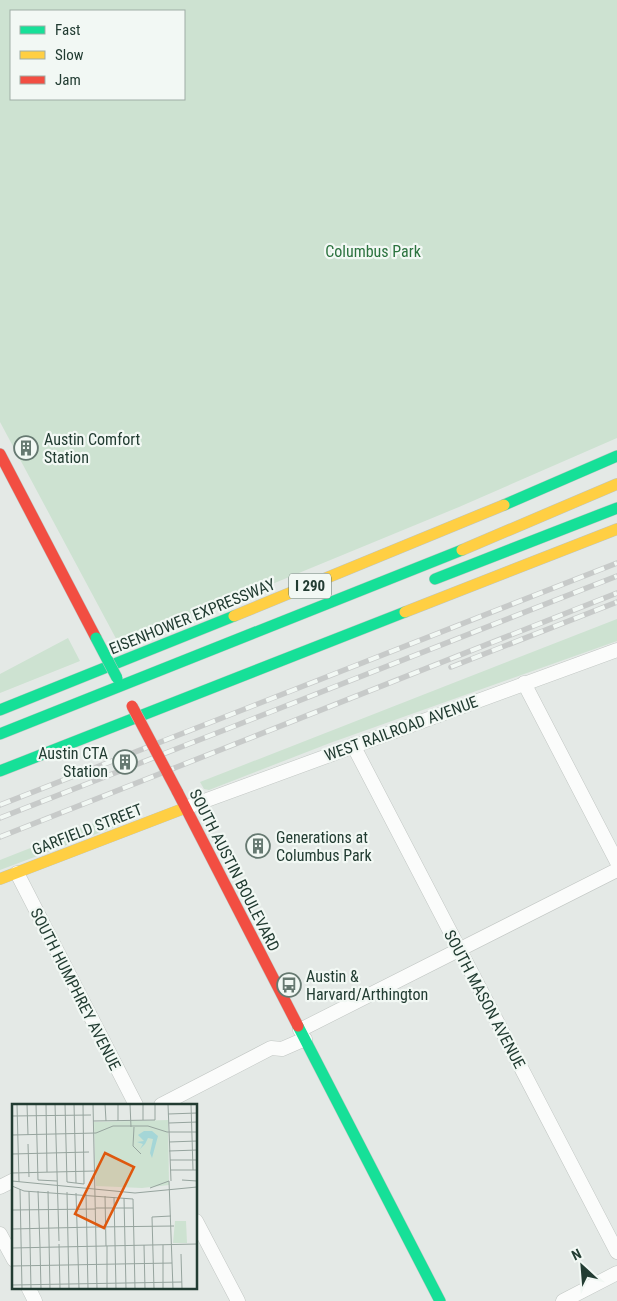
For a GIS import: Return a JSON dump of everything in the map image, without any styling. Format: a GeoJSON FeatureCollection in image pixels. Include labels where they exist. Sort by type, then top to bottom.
{"type":"FeatureCollection","features":[{"type":"Feature","properties":{"kind":"main road","name":"SOUTH AUSTIN BOULEVARD"},"geometry":{"type":"LineString","coordinates":[[0,454],[128,701],[177,791],[440,1301]]}},
{"type":"Feature","properties":{"kind":"main road","name":"EISENHOWER EXPRESSWAY"},"geometry":{"type":"LineString","coordinates":[[0,710],[430,537],[617,456]]}},
{"type":"Feature","properties":{"kind":"main road"},"geometry":{"type":"LineString","coordinates":[[0,734],[119,682],[505,533],[617,484]]}},
{"type":"Feature","properties":{"kind":"main road"},"geometry":{"type":"LineString","coordinates":[[422,584],[617,508]]}},
{"type":"Feature","properties":{"kind":"main road"},"geometry":{"type":"LineString","coordinates":[[0,771],[617,529]]}},
{"type":"Feature","properties":{"kind":"main road","name":"GARFIELD STREET"},"geometry":{"type":"LineString","coordinates":[[0,879],[185,808]]}},
{"type":"Feature","properties":{"kind":"street","name":"WEST RAILROAD AVENUE"},"geometry":{"type":"LineString","coordinates":[[185,808],[617,650]]}},
{"type":"Feature","properties":{"kind":"street"},"geometry":{"type":"LineString","coordinates":[[524,683],[617,862]]}},
{"type":"Feature","properties":{"kind":"street","name":"SOUTH MASON AVENUE"},"geometry":{"type":"LineString","coordinates":[[353,745],[617,1252]]}},
{"type":"Feature","properties":{"kind":"street"},"geometry":{"type":"LineString","coordinates":[[163,1104],[272,1048],[282,1048],[302,1035],[460,950],[617,870]]}},
{"type":"Feature","properties":{"kind":"street","name":"SOUTH HUMPHREY AVENUE"},"geometry":{"type":"LineString","coordinates":[[16,873],[135,1104]]}},
{"type":"Feature","properties":{"kind":"street"},"geometry":{"type":"LineString","coordinates":[[0,1187],[12,1181]]}},
{"type":"Feature","properties":{"kind":"street"},"geometry":{"type":"LineString","coordinates":[[198,1225],[238,1301]]}},
{"type":"Feature","properties":{"kind":"street"},"geometry":{"type":"LineString","coordinates":[[0,1234],[12,1256]]}},
{"type":"Feature","properties":{"kind":"street"},"geometry":{"type":"LineString","coordinates":[[563,1301],[617,1273]]}},
{"type":"Feature","properties":{"kind":"street"},"geometry":{"type":"LineString","coordinates":[[28,1288],[35,1301]]}},
{"type":"Feature","properties":{"kind":"green space","name":"Columbus Park"},"geometry":{"type":"Polygon","coordinates":[[[0,0],[617,0],[617,438],[459,507],[204,612],[202,608],[120,646],[0,422],[0,0]]]}},
{"type":"Feature","properties":{"kind":"green space"},"geometry":{"type":"Polygon","coordinates":[[[617,619],[617,641],[330,743],[209,790],[204,789],[200,782],[617,619]]]}},
{"type":"Feature","properties":{"kind":"green space"},"geometry":{"type":"Polygon","coordinates":[[[68,638],[80,661],[0,693],[0,674],[68,638]]]}},
{"type":"Feature","properties":{"kind":"green space"},"geometry":{"type":"Polygon","coordinates":[[[132,808],[136,819],[0,870],[0,860],[132,808]]]}},
{"type":"Feature","properties":{"kind":"railway"},"geometry":{"type":"LineString","coordinates":[[0,805],[617,563]]}},
{"type":"Feature","properties":{"kind":"railway"},"geometry":{"type":"LineString","coordinates":[[0,818],[617,576]]}},
{"type":"Feature","properties":{"kind":"railway"},"geometry":{"type":"LineString","coordinates":[[0,837],[617,593]]}},
{"type":"Feature","properties":{"kind":"railway"},"geometry":{"type":"LineString","coordinates":[[451,667],[617,602]]}},
{"type":"Feature","properties":{"kind":"traffic: fast"},"geometry":{"type":"LineString","coordinates":[[504,505],[617,456]]}},
{"type":"Feature","properties":{"kind":"traffic: fast"},"geometry":{"type":"LineString","coordinates":[[435,579],[617,508]]}},
{"type":"Feature","properties":{"kind":"traffic: fast"},"geometry":{"type":"LineString","coordinates":[[0,734],[462,550]]}},
{"type":"Feature","properties":{"kind":"traffic: fast"},"geometry":{"type":"LineString","coordinates":[[0,771],[405,612]]}},
{"type":"Feature","properties":{"kind":"traffic: fast"},"geometry":{"type":"LineString","coordinates":[[0,710],[234,616]]}},
{"type":"Feature","properties":{"kind":"traffic: fast"},"geometry":{"type":"LineString","coordinates":[[96,638],[117,678]]}},
{"type":"Feature","properties":{"kind":"traffic: fast"},"geometry":{"type":"LineString","coordinates":[[298,1026],[440,1301]]}},
{"type":"Feature","properties":{"kind":"traffic: slow"},"geometry":{"type":"LineString","coordinates":[[462,550],[617,484]]}},
{"type":"Feature","properties":{"kind":"traffic: slow"},"geometry":{"type":"LineString","coordinates":[[234,616],[504,505]]}},
{"type":"Feature","properties":{"kind":"traffic: slow"},"geometry":{"type":"LineString","coordinates":[[405,612],[617,529]]}},
{"type":"Feature","properties":{"kind":"traffic: slow"},"geometry":{"type":"LineString","coordinates":[[0,879],[185,808]]}},
{"type":"Feature","properties":{"kind":"traffic: jam"},"geometry":{"type":"LineString","coordinates":[[0,454],[96,638]]}},
{"type":"Feature","properties":{"kind":"traffic: jam"},"geometry":{"type":"LineString","coordinates":[[132,706],[177,791]]}},
{"type":"Feature","properties":{"kind":"traffic: jam"},"geometry":{"type":"LineString","coordinates":[[177,791],[298,1026]]}},
{"type":"Feature","properties":{"kind":"place","name":"Austin Comfort Station"},"geometry":{"type":"Point","coordinates":[26,448]}},
{"type":"Feature","properties":{"kind":"place","name":"Austin CTA Station"},"geometry":{"type":"Point","coordinates":[125,762]}},
{"type":"Feature","properties":{"kind":"place","name":"Generations at Columbus Park"},"geometry":{"type":"Point","coordinates":[258,846]}},
{"type":"Feature","properties":{"kind":"place","name":"Austin & Harvard/Arthington"},"geometry":{"type":"Point","coordinates":[289,985]}}]}
